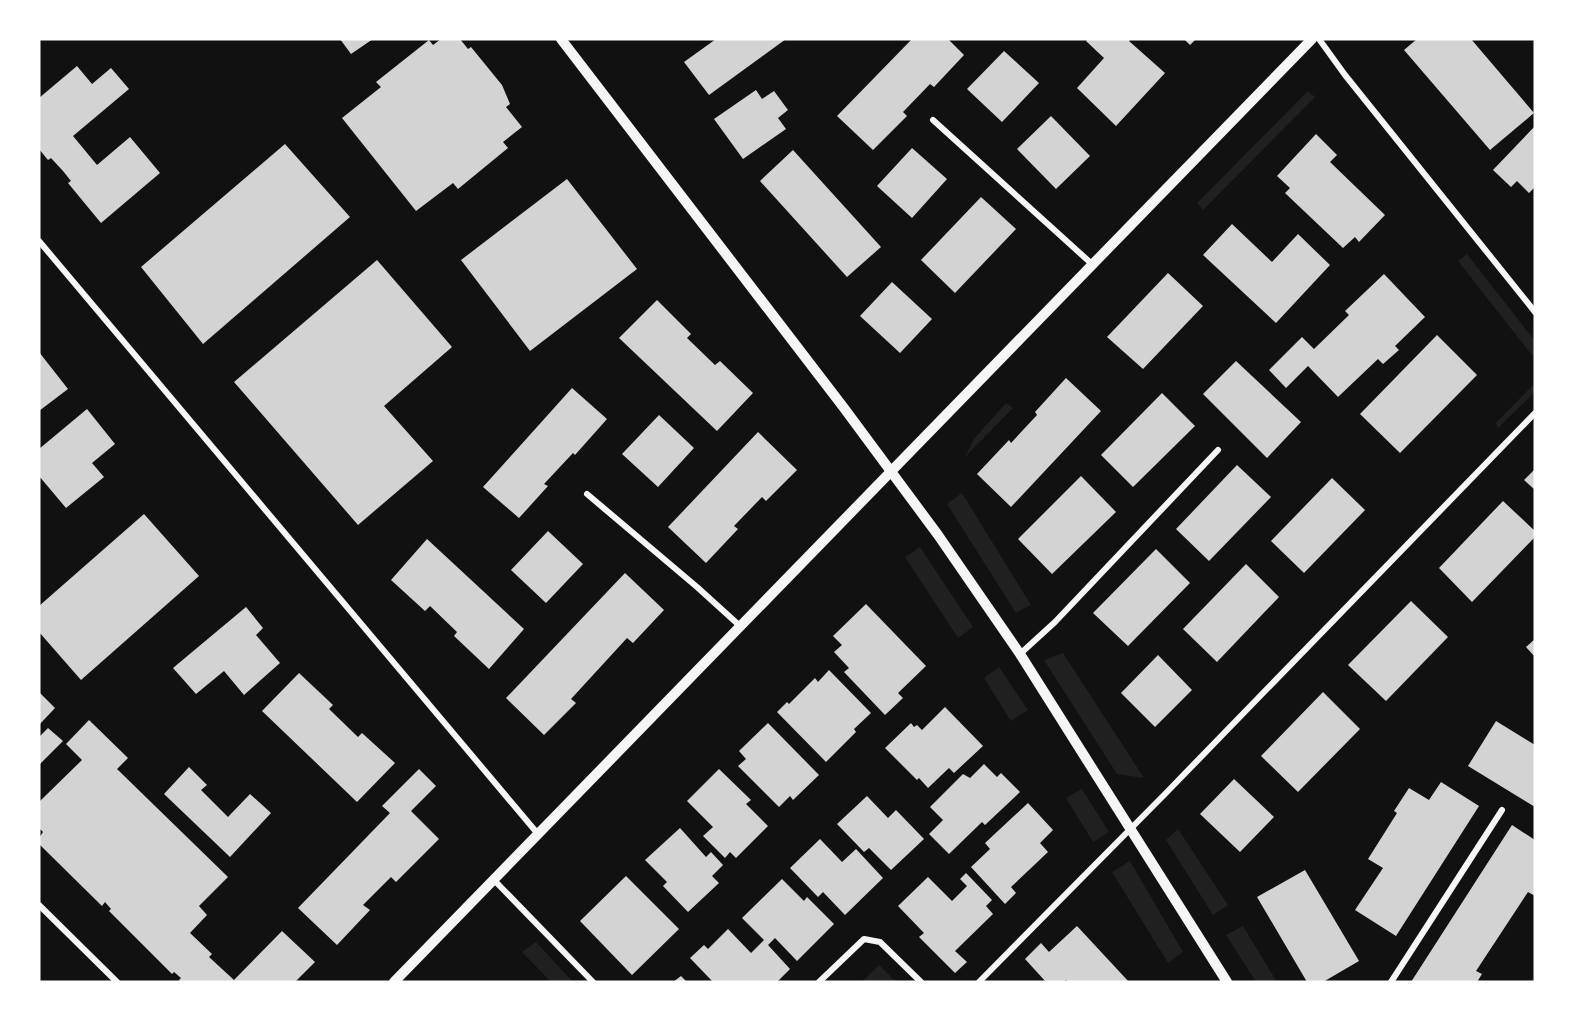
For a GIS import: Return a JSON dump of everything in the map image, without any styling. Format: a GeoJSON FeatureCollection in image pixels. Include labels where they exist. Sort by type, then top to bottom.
{"type":"FeatureCollection","features":[{"type":"Feature","properties":{"kind":"street"},"geometry":{"type":"LineString","coordinates":[[561,39],[938,535],[1020,654],[1227,982]]}},
{"type":"Feature","properties":{"kind":"street"},"geometry":{"type":"LineString","coordinates":[[394,982],[1312,39]]}},
{"type":"Feature","properties":{"kind":"street"},"geometry":{"type":"LineString","coordinates":[[1319,39],[1352,84],[1535,312]]}},
{"type":"Feature","properties":{"kind":"street"},"geometry":{"type":"LineString","coordinates":[[933,120],[1093,265]]}},
{"type":"Feature","properties":{"kind":"street"},"geometry":{"type":"LineString","coordinates":[[39,242],[538,834]]}},
{"type":"Feature","properties":{"kind":"street"},"geometry":{"type":"LineString","coordinates":[[979,982],[1535,413]]}},
{"type":"Feature","properties":{"kind":"street"},"geometry":{"type":"LineString","coordinates":[[1020,654],[1055,622],[1218,450]]}},
{"type":"Feature","properties":{"kind":"street"},"geometry":{"type":"LineString","coordinates":[[587,494],[740,626]]}},
{"type":"Feature","properties":{"kind":"street"},"geometry":{"type":"LineString","coordinates":[[1391,982],[1502,810]]}},
{"type":"Feature","properties":{"kind":"street"},"geometry":{"type":"LineString","coordinates":[[494,880],[593,982]]}},
{"type":"Feature","properties":{"kind":"street"},"geometry":{"type":"LineString","coordinates":[[39,905],[117,982]]}},
{"type":"Feature","properties":{"kind":"street"},"geometry":{"type":"LineString","coordinates":[[819,982],[864,939],[880,942],[921,982]]}},
{"type":"Feature","properties":{"kind":"shaded area"},"geometry":{"type":"Polygon","coordinates":[[[1308,91],[1315,97],[1203,210],[1197,203],[1308,91]]]}},
{"type":"Feature","properties":{"kind":"shaded area"},"geometry":{"type":"Polygon","coordinates":[[[1467,254],[1535,341],[1535,359],[1458,261],[1467,254]]]}},
{"type":"Feature","properties":{"kind":"shaded area"},"geometry":{"type":"Polygon","coordinates":[[[1535,383],[1535,392],[1498,428],[1496,423],[1535,383]]]}},
{"type":"Feature","properties":{"kind":"shaded area"},"geometry":{"type":"Polygon","coordinates":[[[1006,403],[1013,408],[965,457],[974,439],[1006,403]]]}},
{"type":"Feature","properties":{"kind":"shaded area"},"geometry":{"type":"Polygon","coordinates":[[[962,493],[1031,605],[1016,613],[947,504],[962,493]]]}},
{"type":"Feature","properties":{"kind":"shaded area"},"geometry":{"type":"Polygon","coordinates":[[[920,547],[973,627],[958,638],[905,557],[920,547]]]}},
{"type":"Feature","properties":{"kind":"shaded area"},"geometry":{"type":"Polygon","coordinates":[[[1063,653],[1144,778],[1117,774],[1044,660],[1063,653]]]}},
{"type":"Feature","properties":{"kind":"shaded area"},"geometry":{"type":"Polygon","coordinates":[[[999,667],[1028,710],[1011,721],[984,678],[999,667]]]}},
{"type":"Feature","properties":{"kind":"shaded area"},"geometry":{"type":"Polygon","coordinates":[[[1082,789],[1109,832],[1093,842],[1066,798],[1082,789]]]}},
{"type":"Feature","properties":{"kind":"shaded area"},"geometry":{"type":"Polygon","coordinates":[[[1178,829],[1228,905],[1213,915],[1166,840],[1178,829]]]}},
{"type":"Feature","properties":{"kind":"shaded area"},"geometry":{"type":"Polygon","coordinates":[[[1130,861],[1183,952],[1168,963],[1112,872],[1130,861]]]}},
{"type":"Feature","properties":{"kind":"shaded area"},"geometry":{"type":"Polygon","coordinates":[[[1243,926],[1277,982],[1256,982],[1226,935],[1243,926]]]}},
{"type":"Feature","properties":{"kind":"shaded area"},"geometry":{"type":"Polygon","coordinates":[[[536,942],[573,982],[551,982],[522,952],[536,942]]]}},
{"type":"Feature","properties":{"kind":"shaded area"},"geometry":{"type":"Polygon","coordinates":[[[879,965],[895,981],[862,982],[879,965]]]}},
{"type":"Feature","properties":{"kind":"building"},"geometry":{"type":"Polygon","coordinates":[[[340,39],[373,39],[351,54],[340,39]]]}},
{"type":"Feature","properties":{"kind":"building"},"geometry":{"type":"Polygon","coordinates":[[[441,39],[460,39],[468,49],[471,47],[502,85],[510,104],[506,107],[522,127],[503,142],[508,148],[458,189],[453,183],[416,211],[342,118],[381,87],[376,82],[429,40],[433,45],[441,39]]]}},
{"type":"Feature","properties":{"kind":"building"},"geometry":{"type":"Polygon","coordinates":[[[716,39],[786,39],[709,95],[684,62],[716,39]]]}},
{"type":"Feature","properties":{"kind":"building"},"geometry":{"type":"Polygon","coordinates":[[[912,39],[948,39],[964,55],[934,87],[930,84],[903,112],[907,116],[873,150],[837,116],[912,39]]]}},
{"type":"Feature","properties":{"kind":"building"},"geometry":{"type":"Polygon","coordinates":[[[1088,39],[1131,39],[1129,41],[1165,73],[1116,126],[1077,88],[1104,58],[1086,41],[1088,39]]]}},
{"type":"Feature","properties":{"kind":"building"},"geometry":{"type":"Polygon","coordinates":[[[1184,39],[1196,39],[1190,45],[1184,39]]]}},
{"type":"Feature","properties":{"kind":"building"},"geometry":{"type":"Polygon","coordinates":[[[1417,39],[1471,39],[1534,113],[1490,150],[1404,50],[1417,39]]]}},
{"type":"Feature","properties":{"kind":"building"},"geometry":{"type":"Polygon","coordinates":[[[1004,51],[1039,83],[1002,122],[967,89],[1004,51]]]}},
{"type":"Feature","properties":{"kind":"building"},"geometry":{"type":"Polygon","coordinates":[[[77,66],[92,84],[111,68],[129,89],[73,136],[97,165],[130,137],[160,173],[101,223],[68,183],[71,181],[63,171],[51,158],[48,160],[39,149],[39,98],[77,66]]]}},
{"type":"Feature","properties":{"kind":"building"},"geometry":{"type":"Polygon","coordinates":[[[756,90],[762,99],[774,91],[788,110],[778,118],[786,129],[743,159],[714,119],[756,90]]]}},
{"type":"Feature","properties":{"kind":"building"},"geometry":{"type":"Polygon","coordinates":[[[1051,116],[1090,156],[1056,189],[1017,149],[1051,116]]]}},
{"type":"Feature","properties":{"kind":"building"},"geometry":{"type":"Polygon","coordinates":[[[1535,126],[1535,187],[1529,193],[1517,181],[1511,187],[1493,170],[1535,126]]]}},
{"type":"Feature","properties":{"kind":"building"},"geometry":{"type":"Polygon","coordinates":[[[1316,134],[1337,155],[1330,162],[1385,215],[1359,242],[1355,237],[1343,248],[1285,193],[1290,188],[1277,176],[1316,134]]]}},
{"type":"Feature","properties":{"kind":"building"},"geometry":{"type":"Polygon","coordinates":[[[285,144],[350,217],[203,344],[141,267],[285,144]]]}},
{"type":"Feature","properties":{"kind":"building"},"geometry":{"type":"Polygon","coordinates":[[[912,148],[947,179],[912,218],[877,186],[912,148]]]}},
{"type":"Feature","properties":{"kind":"building"},"geometry":{"type":"Polygon","coordinates":[[[793,150],[881,247],[847,277],[760,181],[793,150]]]}},
{"type":"Feature","properties":{"kind":"building"},"geometry":{"type":"Polygon","coordinates":[[[567,179],[637,269],[530,351],[461,260],[567,179]]]}},
{"type":"Feature","properties":{"kind":"building"},"geometry":{"type":"Polygon","coordinates":[[[981,197],[1016,229],[955,293],[921,260],[981,197]]]}},
{"type":"Feature","properties":{"kind":"building"},"geometry":{"type":"Polygon","coordinates":[[[1232,224],[1272,262],[1298,234],[1330,265],[1276,323],[1203,255],[1232,224]]]}},
{"type":"Feature","properties":{"kind":"building"},"geometry":{"type":"Polygon","coordinates":[[[377,260],[452,347],[384,406],[433,461],[358,525],[234,382],[377,260]]]}},
{"type":"Feature","properties":{"kind":"building"},"geometry":{"type":"Polygon","coordinates":[[[1168,273],[1203,306],[1143,369],[1107,337],[1168,273]]]}},
{"type":"Feature","properties":{"kind":"building"},"geometry":{"type":"Polygon","coordinates":[[[1384,274],[1425,317],[1395,346],[1399,350],[1383,364],[1378,359],[1338,397],[1308,366],[1286,388],[1269,370],[1302,337],[1314,349],[1349,315],[1345,311],[1384,274]]]}},
{"type":"Feature","properties":{"kind":"building"},"geometry":{"type":"Polygon","coordinates":[[[892,282],[932,319],[900,353],[860,316],[892,282]]]}},
{"type":"Feature","properties":{"kind":"building"},"geometry":{"type":"Polygon","coordinates":[[[657,300],[691,334],[687,338],[715,365],[720,361],[753,393],[717,431],[619,338],[657,300]]]}},
{"type":"Feature","properties":{"kind":"building"},"geometry":{"type":"Polygon","coordinates":[[[1437,335],[1477,375],[1400,453],[1360,414],[1437,335]]]}},
{"type":"Feature","properties":{"kind":"building"},"geometry":{"type":"Polygon","coordinates":[[[39,352],[68,389],[39,411],[39,352]]]}},
{"type":"Feature","properties":{"kind":"building"},"geometry":{"type":"Polygon","coordinates":[[[1236,361],[1301,422],[1267,458],[1203,394],[1236,361]]]}},
{"type":"Feature","properties":{"kind":"building"},"geometry":{"type":"Polygon","coordinates":[[[1066,378],[1101,411],[1011,507],[977,474],[1009,440],[1011,443],[1037,415],[1035,412],[1066,378]]]}},
{"type":"Feature","properties":{"kind":"building"},"geometry":{"type":"Polygon","coordinates":[[[572,388],[607,419],[575,455],[573,453],[544,484],[548,486],[519,518],[483,487],[572,388]]]}},
{"type":"Feature","properties":{"kind":"building"},"geometry":{"type":"Polygon","coordinates":[[[1162,393],[1195,426],[1133,487],[1101,455],[1162,393]]]}},
{"type":"Feature","properties":{"kind":"building"},"geometry":{"type":"Polygon","coordinates":[[[87,409],[115,444],[92,463],[104,477],[66,508],[39,476],[39,449],[87,409]]]}},
{"type":"Feature","properties":{"kind":"building"},"geometry":{"type":"Polygon","coordinates":[[[659,415],[694,448],[658,487],[622,454],[659,415]]]}},
{"type":"Feature","properties":{"kind":"building"},"geometry":{"type":"Polygon","coordinates":[[[758,432],[797,470],[766,501],[762,497],[734,526],[738,529],[706,563],[668,527],[758,432]]]}},
{"type":"Feature","properties":{"kind":"building"},"geometry":{"type":"Polygon","coordinates":[[[1237,465],[1271,497],[1209,561],[1176,529],[1237,465]]]}},
{"type":"Feature","properties":{"kind":"building"},"geometry":{"type":"Polygon","coordinates":[[[1535,469],[1535,490],[1524,480],[1535,469]]]}},
{"type":"Feature","properties":{"kind":"building"},"geometry":{"type":"Polygon","coordinates":[[[1081,476],[1116,512],[1052,574],[1018,539],[1081,476]]]}},
{"type":"Feature","properties":{"kind":"building"},"geometry":{"type":"Polygon","coordinates":[[[1332,478],[1365,510],[1304,573],[1271,541],[1332,478]]]}},
{"type":"Feature","properties":{"kind":"building"},"geometry":{"type":"Polygon","coordinates":[[[1503,501],[1535,531],[1535,537],[1472,602],[1439,568],[1503,501]]]}},
{"type":"Feature","properties":{"kind":"building"},"geometry":{"type":"Polygon","coordinates":[[[144,514],[199,576],[81,680],[39,632],[39,606],[144,514]]]}},
{"type":"Feature","properties":{"kind":"building"},"geometry":{"type":"Polygon","coordinates":[[[548,531],[583,564],[546,603],[511,570],[548,531]]]}},
{"type":"Feature","properties":{"kind":"building"},"geometry":{"type":"Polygon","coordinates":[[[427,539],[524,629],[489,669],[454,636],[457,632],[430,606],[425,611],[391,580],[427,539]]]}},
{"type":"Feature","properties":{"kind":"building"},"geometry":{"type":"Polygon","coordinates":[[[1156,549],[1190,583],[1128,646],[1093,613],[1156,549]]]}},
{"type":"Feature","properties":{"kind":"building"},"geometry":{"type":"Polygon","coordinates":[[[1246,564],[1279,597],[1217,662],[1183,629],[1246,564]]]}},
{"type":"Feature","properties":{"kind":"building"},"geometry":{"type":"Polygon","coordinates":[[[625,573],[664,610],[633,643],[627,638],[571,699],[576,703],[544,735],[506,698],[625,573]]]}},
{"type":"Feature","properties":{"kind":"building"},"geometry":{"type":"Polygon","coordinates":[[[1411,601],[1448,637],[1386,701],[1348,665],[1411,601]]]}},
{"type":"Feature","properties":{"kind":"building"},"geometry":{"type":"Polygon","coordinates":[[[866,604],[926,666],[898,693],[903,698],[885,715],[844,672],[849,668],[834,652],[842,645],[833,636],[866,604]]]}},
{"type":"Feature","properties":{"kind":"building"},"geometry":{"type":"Polygon","coordinates":[[[246,607],[263,628],[256,635],[280,663],[244,695],[224,671],[196,694],[173,668],[246,607]]]}},
{"type":"Feature","properties":{"kind":"building"},"geometry":{"type":"Polygon","coordinates":[[[1535,639],[1535,657],[1526,647],[1535,639]]]}},
{"type":"Feature","properties":{"kind":"building"},"geometry":{"type":"Polygon","coordinates":[[[1158,655],[1192,690],[1155,727],[1121,693],[1158,655]]]}},
{"type":"Feature","properties":{"kind":"building"},"geometry":{"type":"Polygon","coordinates":[[[829,670],[871,713],[854,729],[856,732],[826,762],[777,712],[787,702],[789,704],[815,678],[818,682],[829,670]]]}},
{"type":"Feature","properties":{"kind":"building"},"geometry":{"type":"Polygon","coordinates":[[[299,673],[333,705],[329,709],[358,737],[362,733],[395,763],[357,802],[262,711],[299,673]]]}},
{"type":"Feature","properties":{"kind":"building"},"geometry":{"type":"Polygon","coordinates":[[[39,692],[55,708],[39,725],[39,692]]]}},
{"type":"Feature","properties":{"kind":"building"},"geometry":{"type":"Polygon","coordinates":[[[1323,692],[1360,729],[1298,792],[1261,756],[1323,692]]]}},
{"type":"Feature","properties":{"kind":"building"},"geometry":{"type":"Polygon","coordinates":[[[945,707],[983,746],[954,773],[949,768],[928,788],[885,748],[911,723],[922,730],[945,707]]]}},
{"type":"Feature","properties":{"kind":"building"},"geometry":{"type":"Polygon","coordinates":[[[89,720],[128,758],[117,769],[228,877],[199,906],[207,915],[190,933],[212,954],[209,957],[234,980],[282,931],[315,962],[295,982],[181,982],[179,980],[181,978],[174,972],[172,974],[109,911],[111,909],[105,902],[102,906],[39,844],[39,838],[43,832],[39,828],[39,800],[82,760],[66,744],[89,720]]]}},
{"type":"Feature","properties":{"kind":"building"},"geometry":{"type":"Polygon","coordinates":[[[1496,721],[1535,745],[1535,807],[1468,766],[1496,721]]]}},
{"type":"Feature","properties":{"kind":"building"},"geometry":{"type":"Polygon","coordinates":[[[768,723],[819,775],[793,800],[790,796],[779,807],[738,766],[746,759],[739,751],[768,723]]]}},
{"type":"Feature","properties":{"kind":"building"},"geometry":{"type":"Polygon","coordinates":[[[48,728],[63,741],[39,765],[39,737],[48,728]]]}},
{"type":"Feature","properties":{"kind":"building"},"geometry":{"type":"Polygon","coordinates":[[[984,764],[997,777],[1001,773],[1020,792],[985,825],[982,822],[949,854],[929,834],[943,820],[930,807],[963,774],[970,778],[984,764]]]}},
{"type":"Feature","properties":{"kind":"building"},"geometry":{"type":"Polygon","coordinates":[[[189,767],[207,785],[201,790],[228,817],[250,794],[271,813],[230,857],[164,794],[189,767]]]}},
{"type":"Feature","properties":{"kind":"building"},"geometry":{"type":"Polygon","coordinates":[[[419,769],[436,786],[411,811],[439,839],[396,882],[391,877],[363,905],[370,910],[337,945],[298,908],[390,813],[382,806],[419,769]]]}},
{"type":"Feature","properties":{"kind":"building"},"geometry":{"type":"Polygon","coordinates":[[[719,769],[751,800],[746,804],[768,826],[736,858],[730,852],[725,858],[703,836],[713,827],[687,801],[719,769]]]}},
{"type":"Feature","properties":{"kind":"building"},"geometry":{"type":"Polygon","coordinates":[[[1234,779],[1274,817],[1240,852],[1200,814],[1234,779]]]}},
{"type":"Feature","properties":{"kind":"building"},"geometry":{"type":"Polygon","coordinates":[[[1441,782],[1479,806],[1396,936],[1355,910],[1383,868],[1368,859],[1397,813],[1394,811],[1409,788],[1429,800],[1441,782]]]}},
{"type":"Feature","properties":{"kind":"building"},"geometry":{"type":"Polygon","coordinates":[[[867,796],[888,818],[896,810],[924,839],[891,870],[869,848],[864,852],[837,824],[867,796]]]}},
{"type":"Feature","properties":{"kind":"building"},"geometry":{"type":"Polygon","coordinates":[[[1028,803],[1053,830],[1040,843],[1048,852],[1011,887],[1016,893],[1005,904],[971,867],[990,849],[985,843],[1028,803]]]}},
{"type":"Feature","properties":{"kind":"building"},"geometry":{"type":"Polygon","coordinates":[[[1512,825],[1535,840],[1535,896],[1528,892],[1476,971],[1482,974],[1477,982],[1411,982],[1512,825]]]}},
{"type":"Feature","properties":{"kind":"building"},"geometry":{"type":"Polygon","coordinates":[[[680,828],[706,857],[711,852],[723,865],[712,876],[719,883],[688,912],[663,886],[667,882],[645,860],[680,828]]]}},
{"type":"Feature","properties":{"kind":"building"},"geometry":{"type":"Polygon","coordinates":[[[820,839],[842,862],[856,849],[883,878],[845,915],[823,892],[818,897],[790,868],[820,839]]]}},
{"type":"Feature","properties":{"kind":"building"},"geometry":{"type":"Polygon","coordinates":[[[1305,870],[1359,961],[1323,982],[1307,982],[1257,897],[1305,870]]]}},
{"type":"Feature","properties":{"kind":"building"},"geometry":{"type":"Polygon","coordinates":[[[966,873],[992,900],[986,906],[993,914],[955,951],[967,962],[955,973],[919,937],[924,933],[898,906],[928,877],[952,901],[967,886],[960,879],[966,873]]]}},
{"type":"Feature","properties":{"kind":"building"},"geometry":{"type":"Polygon","coordinates":[[[626,876],[679,929],[632,975],[580,921],[626,876]]]}},
{"type":"Feature","properties":{"kind":"building"},"geometry":{"type":"Polygon","coordinates":[[[782,879],[804,901],[807,897],[834,924],[797,961],[775,938],[768,945],[790,969],[777,982],[713,982],[690,958],[704,945],[708,949],[728,929],[751,953],[764,940],[742,918],[782,879]]]}},
{"type":"Feature","properties":{"kind":"building"},"geometry":{"type":"Polygon","coordinates":[[[1077,926],[1129,982],[1068,982],[1066,980],[1046,982],[1025,959],[1041,943],[1049,952],[1077,926]]]}},
{"type":"Feature","properties":{"kind":"building"},"geometry":{"type":"Polygon","coordinates":[[[681,976],[687,982],[673,982],[681,976]]]}}]}
